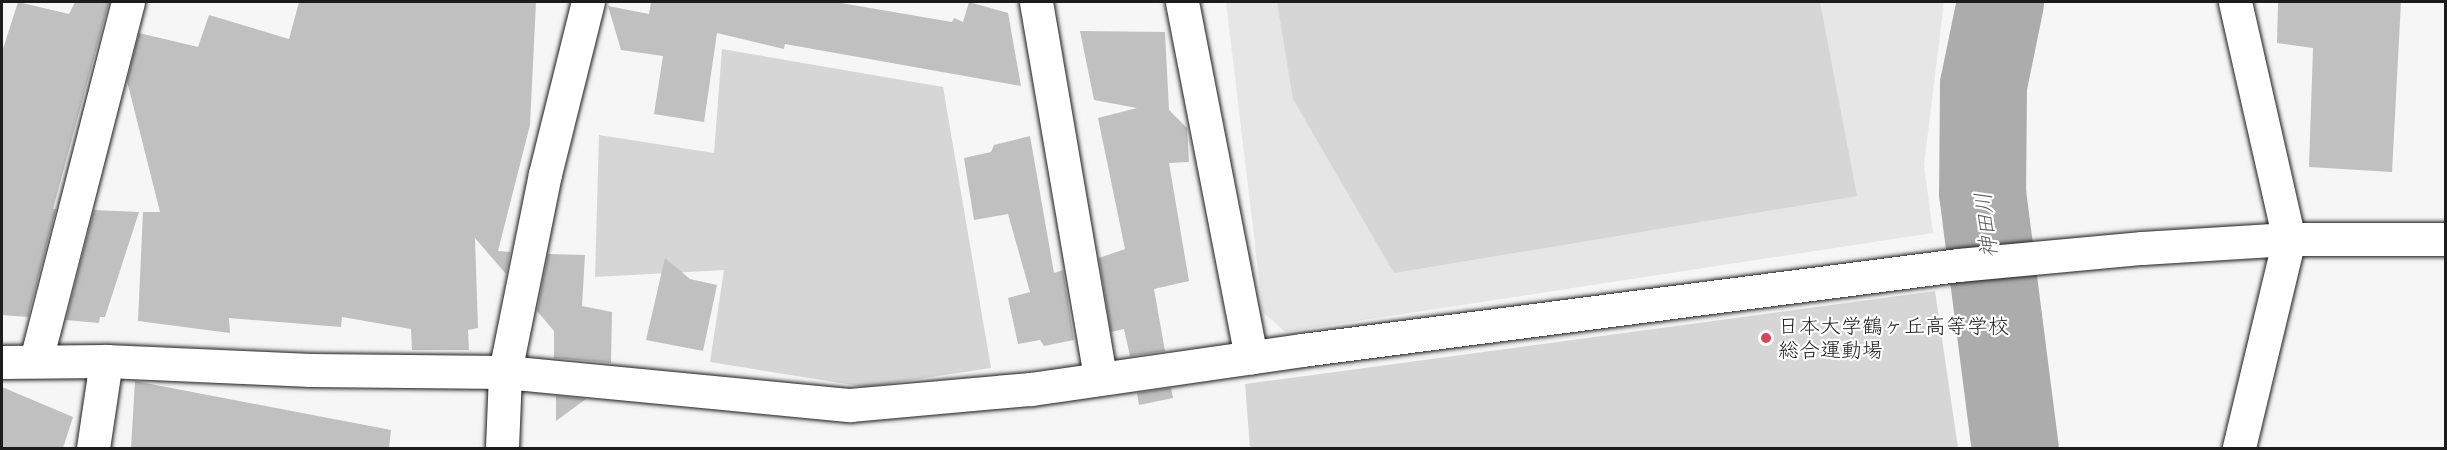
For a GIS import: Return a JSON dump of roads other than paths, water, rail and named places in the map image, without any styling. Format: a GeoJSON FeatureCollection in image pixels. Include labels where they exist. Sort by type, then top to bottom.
{"type":"FeatureCollection","features":[{"type":"Feature","properties":{"kind":"street"},"geometry":{"type":"LineString","coordinates":[[36,360],[129,2]]}},
{"type":"Feature","properties":{"kind":"street"},"geometry":{"type":"LineString","coordinates":[[502,448],[505,372],[545,174],[588,2]]}},
{"type":"Feature","properties":{"kind":"street"},"geometry":{"type":"LineString","coordinates":[[1036,2],[1100,378]]}},
{"type":"Feature","properties":{"kind":"street"},"geometry":{"type":"LineString","coordinates":[[1182,2],[1251,357]]}},
{"type":"Feature","properties":{"kind":"street"},"geometry":{"type":"LineString","coordinates":[[2235,2],[2289,239],[2272,322],[2252,388],[2239,448]]}},
{"type":"Feature","properties":{"kind":"street"},"geometry":{"type":"LineString","coordinates":[[2,362],[106,361],[311,370],[505,372],[850,405],[1031,389],[1251,357],[1958,265],[2142,248],[2289,239],[2445,239]]}},
{"type":"Feature","properties":{"kind":"street"},"geometry":{"type":"LineString","coordinates":[[93,448],[106,361]]}},
{"type":"Feature","properties":{"kind":"waterway","name":"神田川"},"geometry":{"type":"LineString","coordinates":[[2000,2],[1983,85],[1982,192],[2015,448]]}},
{"type":"Feature","properties":{"kind":"place","name":"日本大学鶴ヶ丘高等学校 総合運動場"},"geometry":{"type":"Point","coordinates":[1766,338]}}]}
